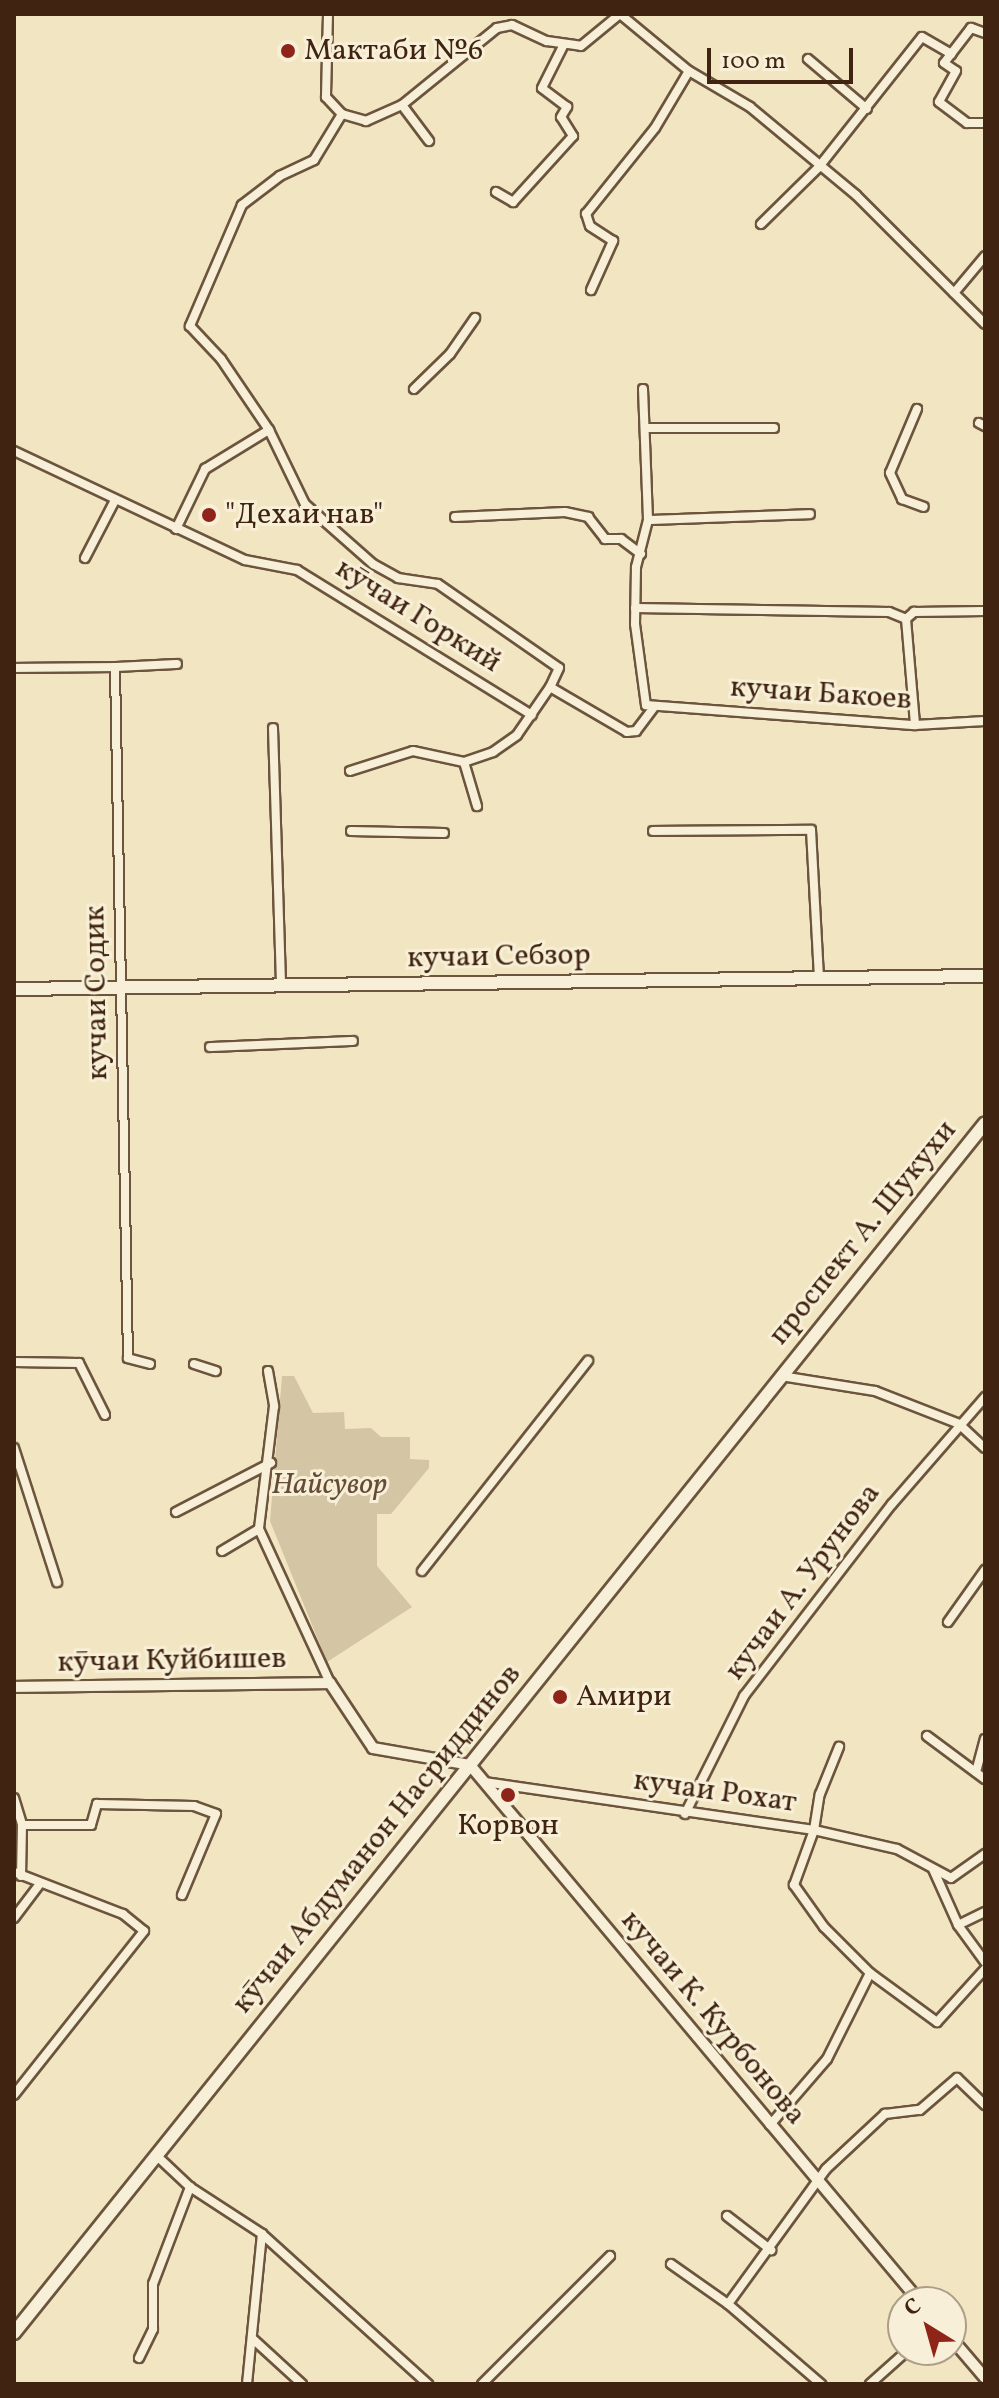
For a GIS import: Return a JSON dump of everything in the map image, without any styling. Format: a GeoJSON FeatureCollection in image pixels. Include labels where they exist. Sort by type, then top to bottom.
{"type":"FeatureCollection","features":[{"type":"Feature","properties":{"kind":"main road","name":"кучаи Себзор"},"geometry":{"type":"LineString","coordinates":[[14,989],[985,976]]}},
{"type":"Feature","properties":{"kind":"main road","name":"проспект А. Шукухи"},"geometry":{"type":"LineString","coordinates":[[781,1376],[985,1123]]}},
{"type":"Feature","properties":{"kind":"main road","name":"кӯчаи Абдуманон Насриддинов"},"geometry":{"type":"LineString","coordinates":[[14,2333],[781,1376]]}},
{"type":"Feature","properties":{"kind":"street"},"geometry":{"type":"LineString","coordinates":[[328,14],[326,97],[342,114],[366,121],[402,105],[497,28],[512,25],[564,44],[581,46],[620,14],[689,71],[750,107],[818,168],[856,195],[985,324]]}},
{"type":"Feature","properties":{"kind":"street"},"geometry":{"type":"LineString","coordinates":[[985,33],[971,28],[944,63],[956,71],[939,102],[967,123],[985,123]]}},
{"type":"Feature","properties":{"kind":"street"},"geometry":{"type":"LineString","coordinates":[[761,224],[818,168],[922,37],[951,54]]}},
{"type":"Feature","properties":{"kind":"street"},"geometry":{"type":"LineString","coordinates":[[496,192],[513,202],[573,136],[561,117],[567,107],[542,88],[564,44]]}},
{"type":"Feature","properties":{"kind":"street"},"geometry":{"type":"LineString","coordinates":[[808,59],[867,109]]}},
{"type":"Feature","properties":{"kind":"street"},"geometry":{"type":"LineString","coordinates":[[591,290],[613,241],[590,226],[586,214],[655,128],[689,71]]}},
{"type":"Feature","properties":{"kind":"street"},"geometry":{"type":"LineString","coordinates":[[402,105],[429,141]]}},
{"type":"Feature","properties":{"kind":"street"},"geometry":{"type":"LineString","coordinates":[[342,114],[314,160],[242,205],[190,326],[221,359],[269,430],[305,504],[373,564],[398,578],[438,584],[559,668],[550,687],[517,735],[493,752],[464,762],[413,751],[350,771]]}},
{"type":"Feature","properties":{"kind":"street"},"geometry":{"type":"LineString","coordinates":[[954,293],[985,256]]}},
{"type":"Feature","properties":{"kind":"street"},"geometry":{"type":"LineString","coordinates":[[414,389],[450,354],[475,318]]}},
{"type":"Feature","properties":{"kind":"street"},"geometry":{"type":"LineString","coordinates":[[550,687],[627,732],[636,731],[654,707],[646,705],[635,608],[648,520],[647,428],[643,389]]}},
{"type":"Feature","properties":{"kind":"street"},"geometry":{"type":"LineString","coordinates":[[917,409],[890,473],[902,499],[924,507]]}},
{"type":"Feature","properties":{"kind":"street"},"geometry":{"type":"LineString","coordinates":[[647,428],[774,428]]}},
{"type":"Feature","properties":{"kind":"street"},"geometry":{"type":"LineString","coordinates":[[176,529],[205,469],[269,430]]}},
{"type":"Feature","properties":{"kind":"street","name":"кӯчаи Горкий"},"geometry":{"type":"LineString","coordinates":[[14,451],[114,502],[245,560],[297,570],[532,715]]}},
{"type":"Feature","properties":{"kind":"street"},"geometry":{"type":"LineString","coordinates":[[85,558],[114,502]]}},
{"type":"Feature","properties":{"kind":"street"},"geometry":{"type":"LineString","coordinates":[[455,517],[565,512],[588,517],[605,539],[621,539],[641,554]]}},
{"type":"Feature","properties":{"kind":"street"},"geometry":{"type":"LineString","coordinates":[[648,520],[810,514]]}},
{"type":"Feature","properties":{"kind":"street"},"geometry":{"type":"LineString","coordinates":[[635,608],[889,612],[906,619]]}},
{"type":"Feature","properties":{"kind":"street"},"geometry":{"type":"LineString","coordinates":[[906,619],[914,612],[985,611]]}},
{"type":"Feature","properties":{"kind":"street"},"geometry":{"type":"LineString","coordinates":[[906,619],[915,725]]}},
{"type":"Feature","properties":{"kind":"street"},"geometry":{"type":"LineString","coordinates":[[14,668],[177,664]]}},
{"type":"Feature","properties":{"kind":"street","name":"кучаи Содик"},"geometry":{"type":"LineString","coordinates":[[115,667],[128,1358],[150,1364]]}},
{"type":"Feature","properties":{"kind":"street","name":"кучаи Бакоев"},"geometry":{"type":"LineString","coordinates":[[654,707],[915,725],[985,721]]}},
{"type":"Feature","properties":{"kind":"street"},"geometry":{"type":"LineString","coordinates":[[273,728],[281,986]]}},
{"type":"Feature","properties":{"kind":"street"},"geometry":{"type":"LineString","coordinates":[[464,762],[477,806]]}},
{"type":"Feature","properties":{"kind":"street"},"geometry":{"type":"LineString","coordinates":[[653,831],[811,830],[819,980]]}},
{"type":"Feature","properties":{"kind":"street"},"geometry":{"type":"LineString","coordinates":[[351,831],[444,833]]}},
{"type":"Feature","properties":{"kind":"street"},"geometry":{"type":"LineString","coordinates":[[210,1047],[353,1041]]}},
{"type":"Feature","properties":{"kind":"street"},"geometry":{"type":"LineString","coordinates":[[422,1571],[588,1361]]}},
{"type":"Feature","properties":{"kind":"street"},"geometry":{"type":"LineString","coordinates":[[14,1362],[79,1363],[105,1415]]}},
{"type":"Feature","properties":{"kind":"street"},"geometry":{"type":"LineString","coordinates":[[194,1364],[216,1371]]}},
{"type":"Feature","properties":{"kind":"street"},"geometry":{"type":"LineString","coordinates":[[268,1371],[274,1406],[271,1463],[259,1529],[330,1683],[373,1748],[470,1765]]}},
{"type":"Feature","properties":{"kind":"street"},"geometry":{"type":"LineString","coordinates":[[781,1376],[875,1391],[959,1424],[985,1448]]}},
{"type":"Feature","properties":{"kind":"street","name":"кучаи А. Урунова"},"geometry":{"type":"LineString","coordinates":[[685,1814],[744,1696],[959,1424],[985,1397]]}},
{"type":"Feature","properties":{"kind":"street"},"geometry":{"type":"LineString","coordinates":[[14,1448],[57,1582]]}},
{"type":"Feature","properties":{"kind":"street"},"geometry":{"type":"LineString","coordinates":[[176,1512],[271,1463]]}},
{"type":"Feature","properties":{"kind":"street"},"geometry":{"type":"LineString","coordinates":[[222,1551],[259,1529]]}},
{"type":"Feature","properties":{"kind":"street"},"geometry":{"type":"LineString","coordinates":[[948,1622],[985,1570]]}},
{"type":"Feature","properties":{"kind":"street","name":"кӯчаи Куйбишев"},"geometry":{"type":"LineString","coordinates":[[14,1687],[330,1683]]}},
{"type":"Feature","properties":{"kind":"street"},"geometry":{"type":"LineString","coordinates":[[927,1736],[985,1779]]}},
{"type":"Feature","properties":{"kind":"street"},"geometry":{"type":"LineString","coordinates":[[976,1772],[985,1739]]}},
{"type":"Feature","properties":{"kind":"street"},"geometry":{"type":"LineString","coordinates":[[839,1747],[820,1794],[814,1830],[794,1885],[824,1927],[870,1973],[937,2022],[985,1969]]}},
{"type":"Feature","properties":{"kind":"street","name":"кучаи К. Курбонова"},"geometry":{"type":"LineString","coordinates":[[470,1765],[906,2286]]}},
{"type":"Feature","properties":{"kind":"street","name":"кучаи Рохат"},"geometry":{"type":"LineString","coordinates":[[485,1782],[685,1814],[814,1830],[897,1849],[951,1878],[985,1854]]}},
{"type":"Feature","properties":{"kind":"street"},"geometry":{"type":"LineString","coordinates":[[14,1798],[22,1825],[17,1874],[39,1885],[123,1914],[144,1931],[14,2095]]}},
{"type":"Feature","properties":{"kind":"street"},"geometry":{"type":"LineString","coordinates":[[22,1825],[91,1825],[97,1804],[194,1806],[216,1814],[182,1895]]}},
{"type":"Feature","properties":{"kind":"street"},"geometry":{"type":"LineString","coordinates":[[933,1868],[958,1925],[985,1962]]}},
{"type":"Feature","properties":{"kind":"street"},"geometry":{"type":"LineString","coordinates":[[14,1918],[39,1885]]}},
{"type":"Feature","properties":{"kind":"street"},"geometry":{"type":"LineString","coordinates":[[958,1925],[985,1912]]}},
{"type":"Feature","properties":{"kind":"street"},"geometry":{"type":"LineString","coordinates":[[770,2125],[827,2059],[870,1973]]}},
{"type":"Feature","properties":{"kind":"street"},"geometry":{"type":"LineString","coordinates":[[728,2304],[820,2184],[826,2169],[885,2114],[920,2110],[957,2078],[985,2105]]}},
{"type":"Feature","properties":{"kind":"street"},"geometry":{"type":"LineString","coordinates":[[157,2156],[190,2187],[262,2234],[428,2384]]}},
{"type":"Feature","properties":{"kind":"street"},"geometry":{"type":"LineString","coordinates":[[139,2358],[153,2329],[153,2284],[190,2187]]}},
{"type":"Feature","properties":{"kind":"street"},"geometry":{"type":"LineString","coordinates":[[727,2216],[771,2250]]}},
{"type":"Feature","properties":{"kind":"street"},"geometry":{"type":"LineString","coordinates":[[247,2384],[254,2340],[262,2234]]}},
{"type":"Feature","properties":{"kind":"street"},"geometry":{"type":"LineString","coordinates":[[482,2384],[610,2256]]}},
{"type":"Feature","properties":{"kind":"street"},"geometry":{"type":"LineString","coordinates":[[671,2264],[728,2304],[821,2384]]}},
{"type":"Feature","properties":{"kind":"street"},"geometry":{"type":"LineString","coordinates":[[254,2340],[302,2384]]}},
{"type":"Feature","properties":{"kind":"street"},"geometry":{"type":"LineString","coordinates":[[967,2357],[985,2378]]}},
{"type":"Feature","properties":{"kind":"street"},"geometry":{"type":"LineString","coordinates":[[870,2384],[890,2366]]}},
{"type":"Feature","properties":{"kind":"green space","name":"Найсувор"},"geometry":{"type":"Polygon","coordinates":[[[282,1376],[294,1376],[313,1413],[344,1412],[345,1429],[371,1428],[381,1437],[410,1437],[410,1459],[429,1460],[429,1468],[391,1514],[377,1514],[377,1566],[412,1607],[327,1662],[270,1521],[282,1376]]]}},
{"type":"Feature","properties":{"kind":"place","name":"Мактаби №6"},"geometry":{"type":"Point","coordinates":[288,51]}},
{"type":"Feature","properties":{"kind":"place","name":"\"Дехаи нав\""},"geometry":{"type":"Point","coordinates":[209,515]}},
{"type":"Feature","properties":{"kind":"place","name":"Амири"},"geometry":{"type":"Point","coordinates":[560,1697]}},
{"type":"Feature","properties":{"kind":"place","name":"Корвон"},"geometry":{"type":"Point","coordinates":[508,1795]}}]}
